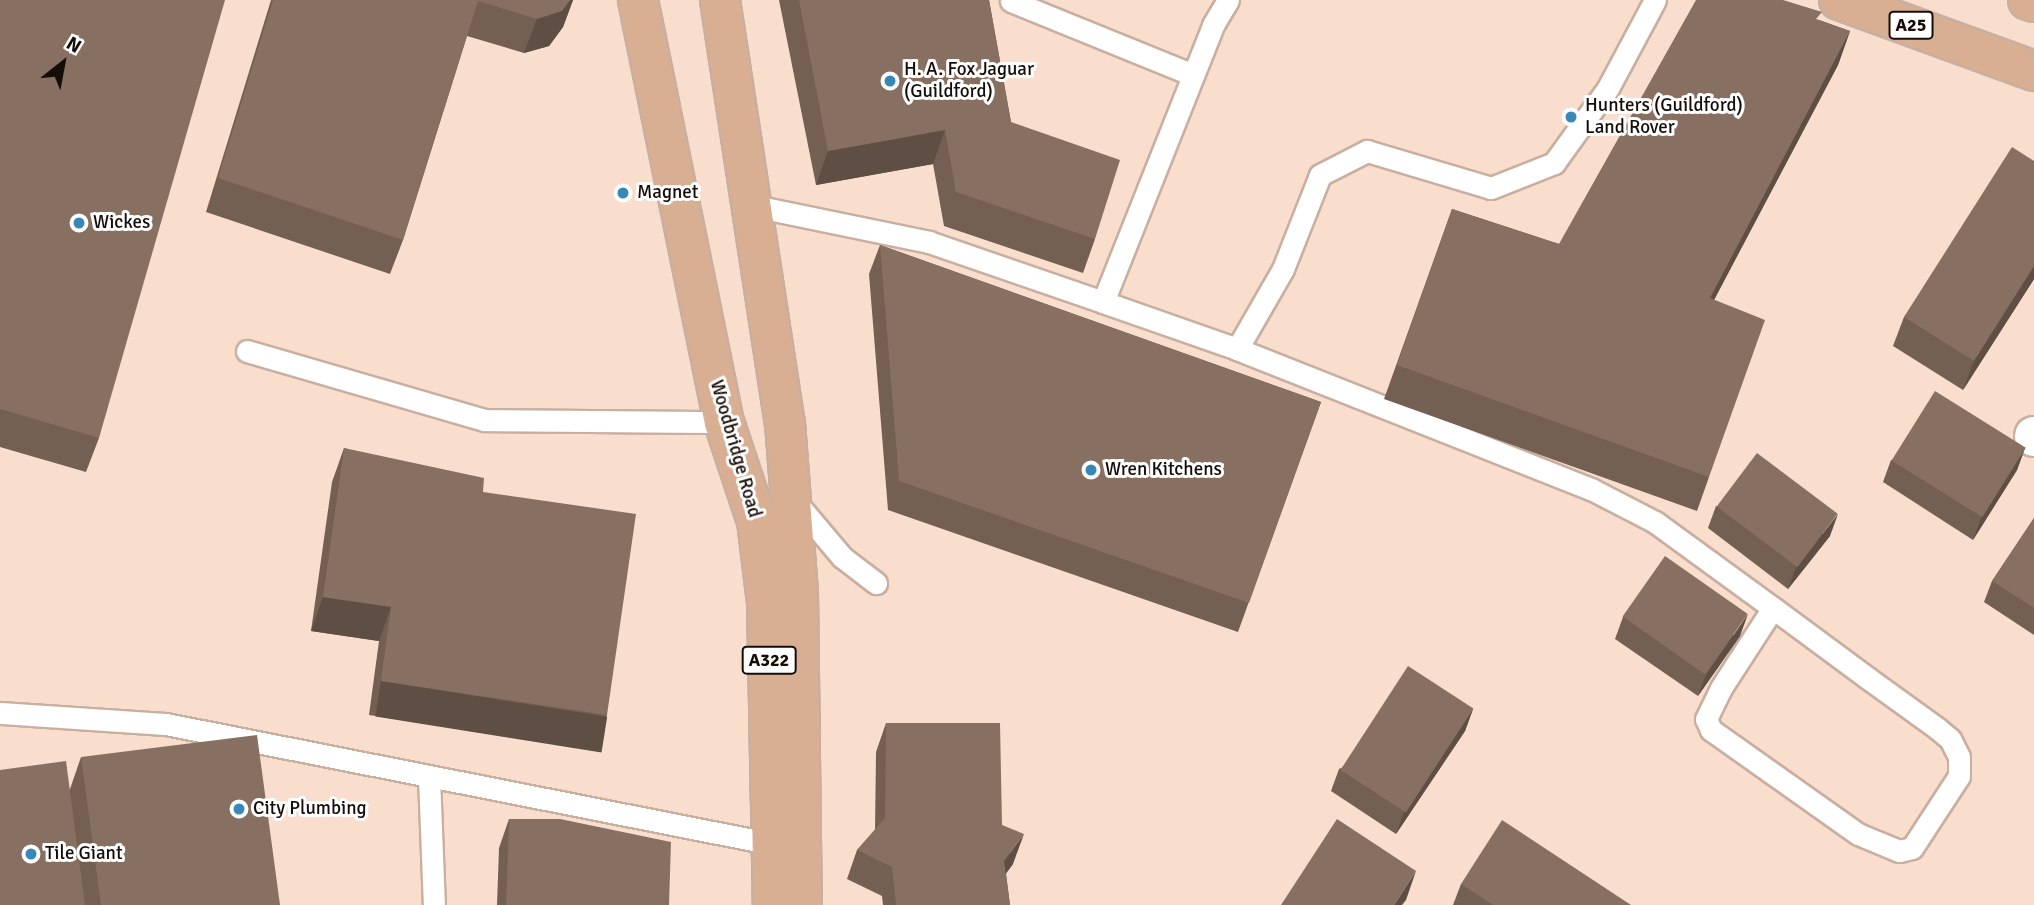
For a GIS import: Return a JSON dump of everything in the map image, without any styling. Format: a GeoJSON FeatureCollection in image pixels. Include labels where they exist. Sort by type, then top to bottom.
{"type":"FeatureCollection","features":[{"type":"Feature","properties":{"kind":"main road","name":"Woodbridge Road"},"geometry":{"type":"LineString","coordinates":[[720,0],[754,206],[785,423],[798,591],[802,905]]}},
{"type":"Feature","properties":{"kind":"main road","name":"A25"},"geometry":{"type":"LineString","coordinates":[[1839,0],[2034,71]]}},
{"type":"Feature","properties":{"kind":"main road"},"geometry":{"type":"LineString","coordinates":[[2028,0],[2034,2]]}},
{"type":"Feature","properties":{"kind":"main road","name":"Woodbridge Road"},"geometry":{"type":"LineString","coordinates":[[637,3],[723,422],[757,521],[764,575],[773,905]]}},
{"type":"Feature","properties":{"kind":"lane"},"geometry":{"type":"LineString","coordinates":[[1103,302],[1193,75],[1228,0]]}},
{"type":"Feature","properties":{"kind":"lane"},"geometry":{"type":"LineString","coordinates":[[1237,349],[1283,269],[1320,175],[1367,151],[1491,188],[1554,163],[1608,88],[1655,0]]}},
{"type":"Feature","properties":{"kind":"lane"},"geometry":{"type":"LineString","coordinates":[[1011,1],[1193,75]]}},
{"type":"Feature","properties":{"kind":"lane"},"geometry":{"type":"LineString","coordinates":[[754,206],[929,243],[1103,302],[1237,349],[1591,489],[1655,522],[1773,608],[1950,740],[1958,757],[1959,776],[1912,848],[1899,851],[1858,834],[1711,730],[1706,719],[1721,688],[1773,608]]}},
{"type":"Feature","properties":{"kind":"lane"},"geometry":{"type":"LineString","coordinates":[[247,351],[484,420],[723,422]]}},
{"type":"Feature","properties":{"kind":"lane"},"geometry":{"type":"LineString","coordinates":[[790,496],[842,557],[876,583]]}},
{"type":"Feature","properties":{"kind":"lane"},"geometry":{"type":"LineString","coordinates":[[0,713],[166,724],[773,844]]}},
{"type":"Feature","properties":{"kind":"lane"},"geometry":{"type":"LineString","coordinates":[[429,777],[434,905]]}},
{"type":"Feature","properties":{"kind":"building","name":"Wickes"},"geometry":{"type":"Polygon","coordinates":[[[0,0],[225,0],[99,438],[0,409],[0,0]]]}},
{"type":"Feature","properties":{"kind":"building"},"geometry":{"type":"Polygon","coordinates":[[[273,0],[570,0],[562,11],[537,19],[478,1],[403,240],[218,178],[273,0]]]}},
{"type":"Feature","properties":{"kind":"building","name":"H. A. Fox Jaguar (Guildford)"},"geometry":{"type":"Polygon","coordinates":[[[799,0],[989,0],[1011,122],[1120,160],[1095,239],[956,192],[945,130],[828,151],[799,0]]]}},
{"type":"Feature","properties":{"kind":"building"},"geometry":{"type":"Polygon","coordinates":[[[1696,0],[1783,0],[1822,12],[1816,19],[1850,31],[1710,298],[1765,320],[1709,477],[1397,365],[1452,209],[1559,244],[1696,0]]]}},
{"type":"Feature","properties":{"kind":"building"},"geometry":{"type":"Polygon","coordinates":[[[2012,147],[2034,161],[2034,266],[1974,361],[1904,317],[2012,147]]]}},
{"type":"Feature","properties":{"kind":"building","name":"Wren Kitchens"},"geometry":{"type":"Polygon","coordinates":[[[880,245],[1321,402],[1249,603],[899,481],[880,245]]]}},
{"type":"Feature","properties":{"kind":"building"},"geometry":{"type":"Polygon","coordinates":[[[1935,391],[2026,448],[1982,517],[1892,461],[1935,391]]]}},
{"type":"Feature","properties":{"kind":"building"},"geometry":{"type":"Polygon","coordinates":[[[344,448],[484,478],[483,492],[636,514],[607,715],[381,681],[391,607],[323,597],[344,448]]]}},
{"type":"Feature","properties":{"kind":"building"},"geometry":{"type":"Polygon","coordinates":[[[1757,453],[1838,514],[1797,567],[1717,507],[1757,453]]]}},
{"type":"Feature","properties":{"kind":"building"},"geometry":{"type":"Polygon","coordinates":[[[2034,518],[2034,608],[1992,581],[2034,518]]]}},
{"type":"Feature","properties":{"kind":"building"},"geometry":{"type":"Polygon","coordinates":[[[1665,556],[1748,614],[1705,675],[1623,617],[1665,556]]]}},
{"type":"Feature","properties":{"kind":"building"},"geometry":{"type":"Polygon","coordinates":[[[1408,666],[1473,708],[1406,812],[1340,770],[1408,666]]]}},
{"type":"Feature","properties":{"kind":"building"},"geometry":{"type":"Polygon","coordinates":[[[886,723],[1000,723],[1002,825],[1024,834],[1004,861],[1010,905],[896,905],[892,867],[857,850],[885,818],[886,723]]]}},
{"type":"Feature","properties":{"kind":"building"},"geometry":{"type":"Polygon","coordinates":[[[257,735],[280,905],[101,905],[81,757],[257,735]]]}},
{"type":"Feature","properties":{"kind":"building","name":"Tile Giant"},"geometry":{"type":"Polygon","coordinates":[[[66,761],[85,905],[0,905],[0,770],[66,761]]]}},
{"type":"Feature","properties":{"kind":"building"},"geometry":{"type":"Polygon","coordinates":[[[509,819],[560,819],[671,842],[669,905],[506,905],[509,819]]]}},
{"type":"Feature","properties":{"kind":"building"},"geometry":{"type":"Polygon","coordinates":[[[1337,819],[1416,871],[1394,905],[1281,905],[1337,819]]]}},
{"type":"Feature","properties":{"kind":"building"},"geometry":{"type":"Polygon","coordinates":[[[1502,820],[1631,905],[1493,905],[1461,884],[1502,820]]]}},
{"type":"Feature","properties":{"kind":"place","name":"H. A. Fox Jaguar (Guildford)"},"geometry":{"type":"Point","coordinates":[890,81]}},
{"type":"Feature","properties":{"kind":"place","name":"Hunters (Guildford) Land Rover"},"geometry":{"type":"Point","coordinates":[1571,117]}},
{"type":"Feature","properties":{"kind":"place","name":"Magnet"},"geometry":{"type":"Point","coordinates":[623,193]}},
{"type":"Feature","properties":{"kind":"place","name":"Wickes"},"geometry":{"type":"Point","coordinates":[79,223]}},
{"type":"Feature","properties":{"kind":"place","name":"Wren Kitchens"},"geometry":{"type":"Point","coordinates":[1091,470]}},
{"type":"Feature","properties":{"kind":"place","name":"City Plumbing"},"geometry":{"type":"Point","coordinates":[239,809]}},
{"type":"Feature","properties":{"kind":"place","name":"Tile Giant"},"geometry":{"type":"Point","coordinates":[31,854]}}]}
